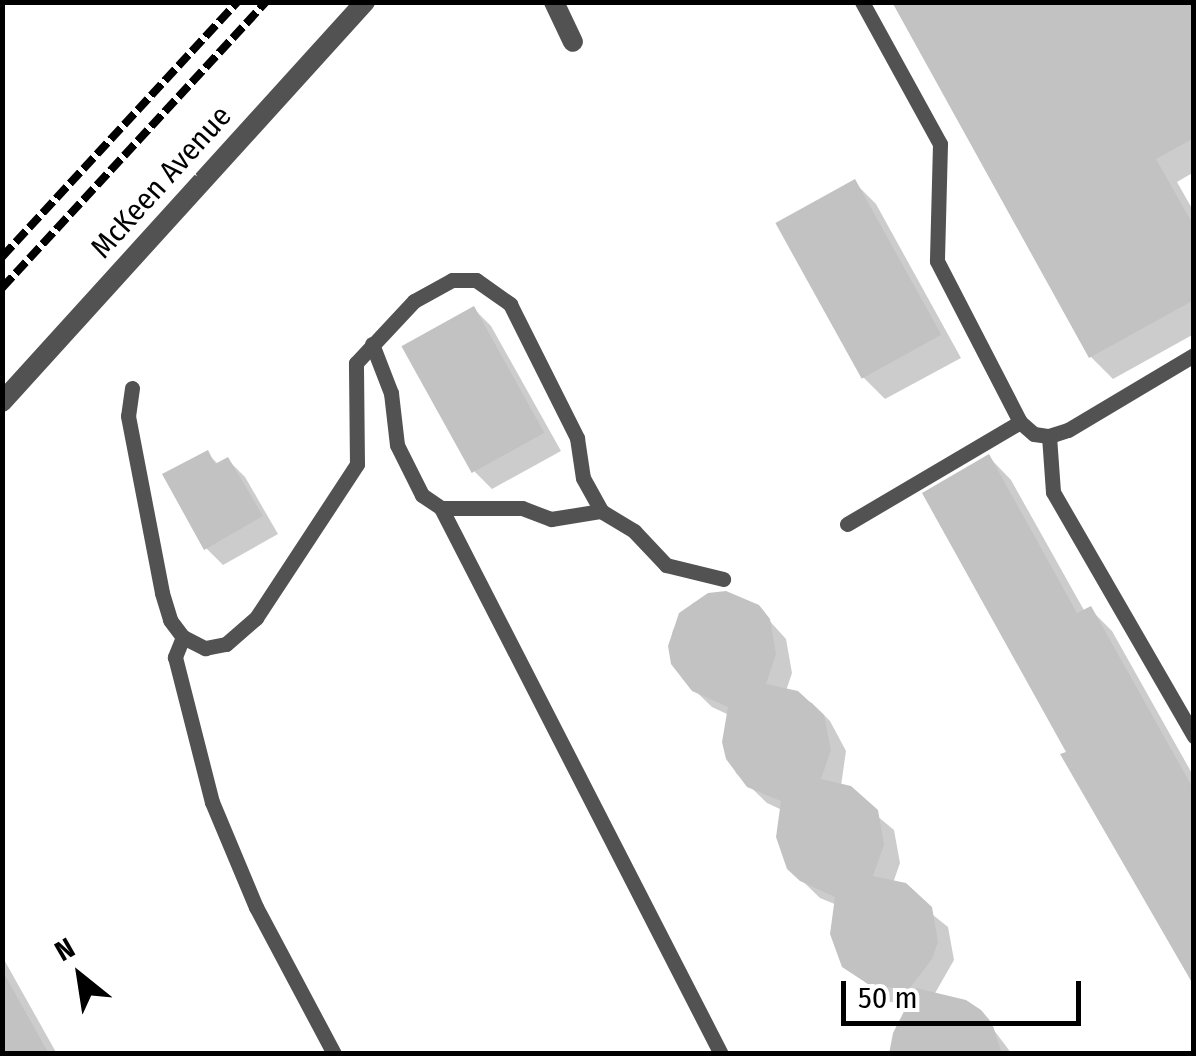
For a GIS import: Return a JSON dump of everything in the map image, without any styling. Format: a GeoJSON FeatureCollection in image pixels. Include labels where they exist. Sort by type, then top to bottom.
{"type":"FeatureCollection","features":[{"type":"Feature","properties":{"kind":"street","name":"McKeen Avenue"},"geometry":{"type":"LineString","coordinates":[[2,402],[365,2]]}},
{"type":"Feature","properties":{"kind":"street"},"geometry":{"type":"LineString","coordinates":[[554,2],[573,42]]}},
{"type":"Feature","properties":{"kind":"lane"},"geometry":{"type":"LineString","coordinates":[[862,2],[940,144],[936,261],[1020,422],[1034,434],[1049,436],[1068,430],[1194,355]]}},
{"type":"Feature","properties":{"kind":"lane"},"geometry":{"type":"LineString","coordinates":[[132,388],[128,416],[162,593],[170,620],[183,637],[205,648],[226,644],[256,618],[330,512],[357,464],[356,363],[414,301],[452,280],[476,280],[510,304],[578,438],[583,478],[601,512],[634,531],[666,566],[723,579]]}},
{"type":"Feature","properties":{"kind":"lane"},"geometry":{"type":"LineString","coordinates":[[372,344],[391,393],[397,446],[422,495],[442,508],[721,1054]]}},
{"type":"Feature","properties":{"kind":"lane"},"geometry":{"type":"LineString","coordinates":[[848,524],[1020,422]]}},
{"type":"Feature","properties":{"kind":"lane"},"geometry":{"type":"LineString","coordinates":[[1049,436],[1053,492],[1194,736]]}},
{"type":"Feature","properties":{"kind":"lane"},"geometry":{"type":"LineString","coordinates":[[442,508],[522,508],[551,520],[601,512]]}},
{"type":"Feature","properties":{"kind":"lane"},"geometry":{"type":"LineString","coordinates":[[183,637],[175,656],[212,802],[256,907],[334,1054]]}},
{"type":"Feature","properties":{"kind":"building"},"geometry":{"type":"Polygon","coordinates":[[[892,2],[1194,2],[1194,138],[1156,159],[1194,226],[1194,300],[1089,358],[892,2]]]}},
{"type":"Feature","properties":{"kind":"building"},"geometry":{"type":"Polygon","coordinates":[[[855,179],[941,335],[862,379],[775,223],[855,179]]]}},
{"type":"Feature","properties":{"kind":"building"},"geometry":{"type":"Polygon","coordinates":[[[474,306],[544,433],[472,473],[401,346],[474,306]]]}},
{"type":"Feature","properties":{"kind":"building"},"geometry":{"type":"Polygon","coordinates":[[[208,450],[215,464],[228,457],[263,516],[204,550],[162,474],[208,450]]]}},
{"type":"Feature","properties":{"kind":"building"},"geometry":{"type":"Polygon","coordinates":[[[989,454],[1077,613],[1091,606],[1194,790],[1194,986],[1060,754],[1066,752],[922,493],[989,454]]]}},
{"type":"Feature","properties":{"kind":"building"},"geometry":{"type":"Polygon","coordinates":[[[726,591],[759,605],[770,619],[776,654],[766,684],[798,691],[824,715],[831,750],[821,779],[851,786],[878,810],[884,845],[873,876],[906,883],[932,907],[938,942],[932,959],[909,989],[871,986],[842,967],[830,934],[835,897],[800,881],[787,869],[776,837],[781,801],[747,787],[726,759],[722,742],[728,707],[692,691],[671,664],[668,646],[679,613],[708,593],[726,591]]]}},
{"type":"Feature","properties":{"kind":"building"},"geometry":{"type":"Polygon","coordinates":[[[2,970],[49,1054],[2,1054],[2,970]]]}},
{"type":"Feature","properties":{"kind":"building"},"geometry":{"type":"Polygon","coordinates":[[[916,988],[966,1000],[981,1010],[992,1023],[1002,1054],[889,1054],[893,1033],[916,988]]]}},
{"type":"Feature","properties":{"kind":"railway"},"geometry":{"type":"LineString","coordinates":[[2,257],[237,2]]}},
{"type":"Feature","properties":{"kind":"railway"},"geometry":{"type":"LineString","coordinates":[[2,288],[266,2]]}}]}
